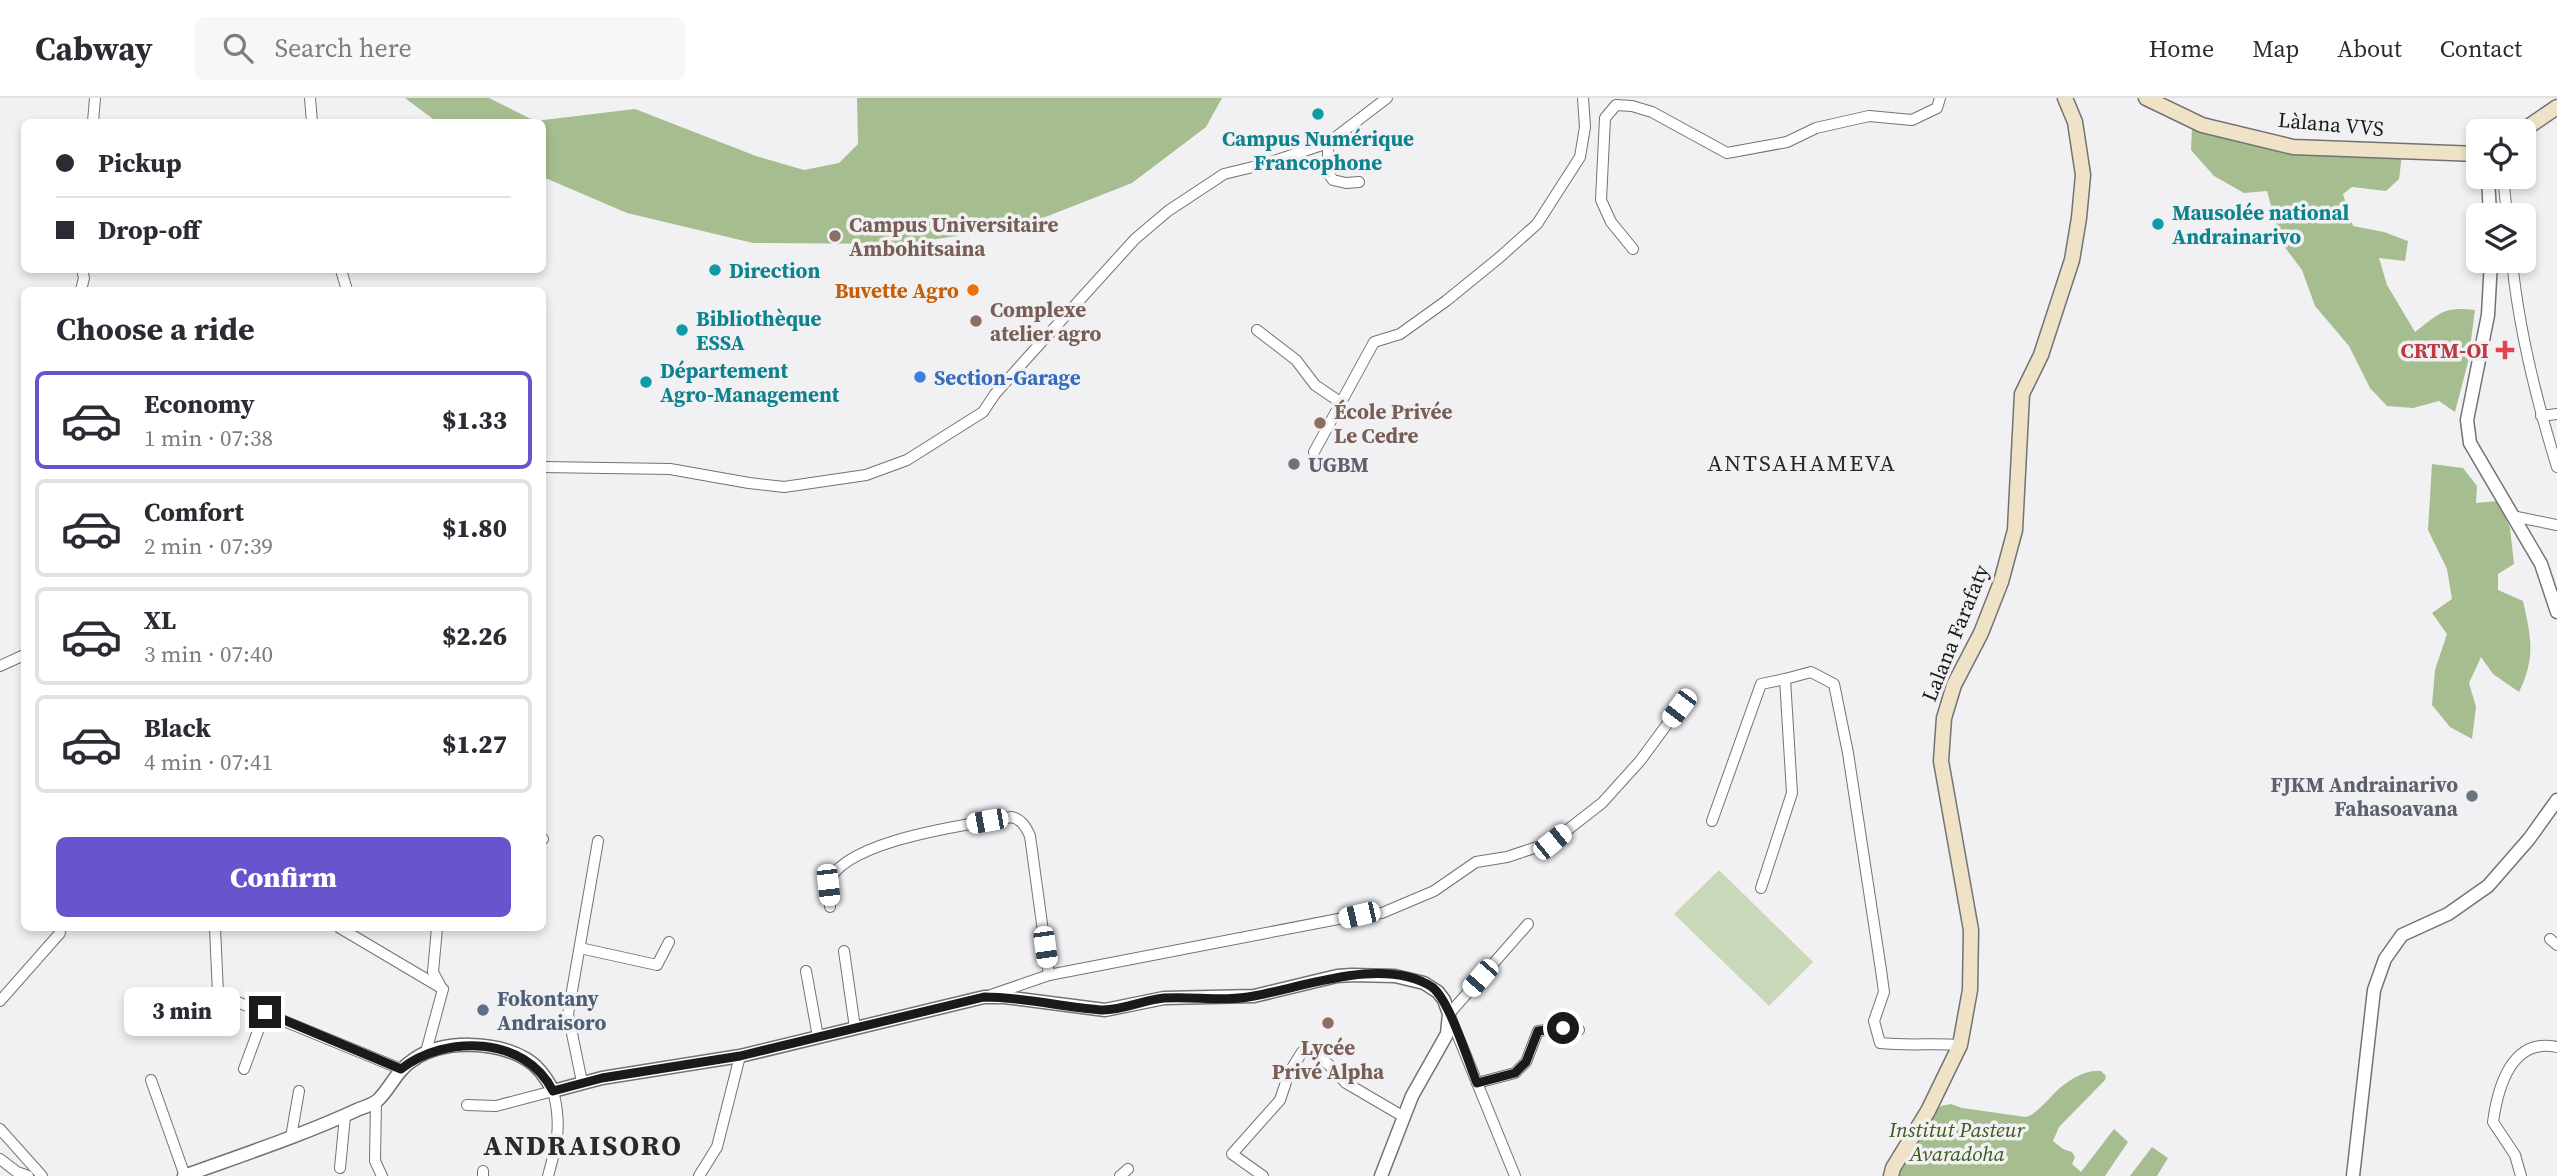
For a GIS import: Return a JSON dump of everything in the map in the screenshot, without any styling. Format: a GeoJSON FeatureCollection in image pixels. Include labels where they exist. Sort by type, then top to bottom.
{"type":"FeatureCollection","features":[{"type":"Feature","properties":{"kind":"main road","name":"Lalana Farafaty"},"geometry":{"type":"LineString","coordinates":[[1891,1176],[1961,1045],[1970,990],[1971,930],[1941,761],[1944,718],[1954,685],[1981,633],[2001,582],[2015,530],[2022,394],[2041,355],[2072,260],[2083,175],[2075,122],[2065,98]]}},
{"type":"Feature","properties":{"kind":"main road","name":"Làlana VVS"},"geometry":{"type":"LineString","coordinates":[[2147,98],[2202,125],[2293,147],[2466,154]]}},
{"type":"Feature","properties":{"kind":"main road"},"geometry":{"type":"LineString","coordinates":[[2536,121],[2557,107]]}},
{"type":"Feature","properties":{"kind":"street"},"geometry":{"type":"LineString","coordinates":[[93,119],[95,98]]}},
{"type":"Feature","properties":{"kind":"street"},"geometry":{"type":"LineString","coordinates":[[310,98],[312,119]]}},
{"type":"Feature","properties":{"kind":"street"},"geometry":{"type":"LineString","coordinates":[[546,467],[670,469],[784,487],[866,475],[907,460],[983,412],[995,394],[1135,239],[1168,211],[1224,174],[1328,143],[1387,98]]}},
{"type":"Feature","properties":{"kind":"street"},"geometry":{"type":"LineString","coordinates":[[1314,452],[1374,342],[1400,334],[1446,301],[1537,224],[1580,157],[1585,127],[1583,98]]}},
{"type":"Feature","properties":{"kind":"street"},"geometry":{"type":"LineString","coordinates":[[1633,249],[1611,222],[1601,200],[1605,118],[1616,105],[1653,112],[1727,153],[1787,142],[1816,128],[1870,116],[1912,120],[1937,108],[1940,98]]}},
{"type":"Feature","properties":{"kind":"street"},"geometry":{"type":"LineString","coordinates":[[1328,143],[1328,173],[1333,180],[1359,183]]}},
{"type":"Feature","properties":{"kind":"street"},"geometry":{"type":"LineString","coordinates":[[2490,273],[2488,315],[2467,421],[2470,443],[2541,564],[2557,612]]}},
{"type":"Feature","properties":{"kind":"street"},"geometry":{"type":"LineString","coordinates":[[2513,273],[2517,308],[2541,416],[2557,467]]}},
{"type":"Feature","properties":{"kind":"street"},"geometry":{"type":"LineString","coordinates":[[1257,330],[1296,360],[1315,385],[1340,402]]}},
{"type":"Feature","properties":{"kind":"street"},"geometry":{"type":"LineString","coordinates":[[2541,416],[2557,414]]}},
{"type":"Feature","properties":{"kind":"street"},"geometry":{"type":"LineString","coordinates":[[2512,516],[2557,526]]}},
{"type":"Feature","properties":{"kind":"street"},"geometry":{"type":"LineString","coordinates":[[0,666],[21,656]]}},
{"type":"Feature","properties":{"kind":"street"},"geometry":{"type":"LineString","coordinates":[[1712,821],[1761,684],[1811,671],[1834,684],[1848,753],[1884,992],[1874,1021],[1880,1043],[1903,1046],[1928,1042],[1961,1045]]}},
{"type":"Feature","properties":{"kind":"street"},"geometry":{"type":"LineString","coordinates":[[1761,888],[1792,793],[1785,678]]}},
{"type":"Feature","properties":{"kind":"street"},"geometry":{"type":"LineString","coordinates":[[467,1105],[496,1106],[582,1082],[740,1056],[984,997],[1049,975],[1359,915],[1382,913],[1434,891],[1476,862],[1507,857],[1552,842],[1602,803],[1640,761],[1679,708]]}},
{"type":"Feature","properties":{"kind":"street"},"geometry":{"type":"LineString","coordinates":[[2353,1176],[2374,990],[2385,959],[2402,935],[2448,914],[2488,886],[2529,839],[2557,800]]}},
{"type":"Feature","properties":{"kind":"street"},"geometry":{"type":"LineString","coordinates":[[830,907],[828,885],[847,861],[895,840],[937,830],[1017,818],[1024,824],[1030,836],[1049,975]]}},
{"type":"Feature","properties":{"kind":"street"},"geometry":{"type":"LineString","coordinates":[[582,1082],[568,1014],[598,841]]}},
{"type":"Feature","properties":{"kind":"street"},"geometry":{"type":"LineString","coordinates":[[1381,1176],[1412,1096],[1447,1034],[1449,1014],[1528,924]]}},
{"type":"Feature","properties":{"kind":"street"},"geometry":{"type":"LineString","coordinates":[[215,931],[218,994],[401,1069]]}},
{"type":"Feature","properties":{"kind":"street"},"geometry":{"type":"LineString","coordinates":[[345,931],[443,989]]}},
{"type":"Feature","properties":{"kind":"street"},"geometry":{"type":"LineString","coordinates":[[426,1052],[443,989],[433,972],[437,931]]}},
{"type":"Feature","properties":{"kind":"street"},"geometry":{"type":"LineString","coordinates":[[0,1001],[60,933]]}},
{"type":"Feature","properties":{"kind":"street"},"geometry":{"type":"LineString","coordinates":[[580,948],[657,965],[669,942]]}},
{"type":"Feature","properties":{"kind":"street"},"geometry":{"type":"LineString","coordinates":[[845,951],[856,1028]]}},
{"type":"Feature","properties":{"kind":"street"},"geometry":{"type":"LineString","coordinates":[[806,971],[818,1037]]}},
{"type":"Feature","properties":{"kind":"street"},"geometry":{"type":"LineString","coordinates":[[984,997],[1004,997],[1105,1010],[1164,998],[1242,998],[1337,976],[1395,976],[1424,983],[1438,992],[1449,1014],[1515,1176]]}},
{"type":"Feature","properties":{"kind":"street"},"geometry":{"type":"LineString","coordinates":[[244,1069],[265,1012]]}},
{"type":"Feature","properties":{"kind":"street"},"geometry":{"type":"LineString","coordinates":[[1477,1083],[1515,1073],[1526,1062],[1538,1031],[1563,1028],[1579,1030]]}},
{"type":"Feature","properties":{"kind":"street"},"geometry":{"type":"LineString","coordinates":[[2521,1176],[2515,1155],[2493,1122],[2500,1088],[2514,1061],[2526,1050],[2542,1044],[2557,1048]]}},
{"type":"Feature","properties":{"kind":"street"},"geometry":{"type":"LineString","coordinates":[[151,1080],[185,1176],[345,1116],[376,1101],[401,1069],[426,1052],[460,1046],[511,1053],[528,1060],[546,1078],[553,1091],[559,1111],[559,1139],[548,1176]]}},
{"type":"Feature","properties":{"kind":"street"},"geometry":{"type":"LineString","coordinates":[[1263,1176],[1232,1154],[1280,1100],[1289,1073],[1302,1052],[1312,1052],[1346,1083],[1404,1117]]}},
{"type":"Feature","properties":{"kind":"street"},"geometry":{"type":"LineString","coordinates":[[699,1176],[717,1147],[740,1056]]}},
{"type":"Feature","properties":{"kind":"street"},"geometry":{"type":"LineString","coordinates":[[290,1137],[299,1091]]}},
{"type":"Feature","properties":{"kind":"street"},"geometry":{"type":"LineString","coordinates":[[376,1101],[375,1161],[382,1176]]}},
{"type":"Feature","properties":{"kind":"street"},"geometry":{"type":"LineString","coordinates":[[340,1168],[345,1116]]}},
{"type":"Feature","properties":{"kind":"street"},"geometry":{"type":"LineString","coordinates":[[0,1129],[42,1176]]}},
{"type":"Feature","properties":{"kind":"street"},"geometry":{"type":"LineString","coordinates":[[0,1159],[17,1172],[28,1176]]}},
{"type":"Feature","properties":{"kind":"green space"},"geometry":{"type":"Polygon","coordinates":[[[405,98],[489,98],[531,119],[433,119],[405,98]]]}},
{"type":"Feature","properties":{"kind":"green space"},"geometry":{"type":"Polygon","coordinates":[[[857,98],[1222,98],[1206,127],[1132,183],[1020,227],[902,244],[753,243],[627,213],[546,178],[546,120],[635,109],[756,156],[804,170],[839,163],[858,144],[857,98]]]}},
{"type":"Feature","properties":{"kind":"green space"},"geometry":{"type":"Polygon","coordinates":[[[2192,127],[2402,155],[2399,179],[2386,191],[2352,187],[2343,194],[2353,226],[2384,232],[2408,241],[2405,261],[2379,258],[2387,285],[2415,332],[2448,310],[2475,310],[2468,362],[2455,412],[2439,401],[2413,408],[2387,406],[2370,388],[2349,346],[2315,306],[2302,270],[2281,242],[2267,191],[2244,193],[2214,176],[2191,150],[2192,127]]]}},
{"type":"Feature","properties":{"kind":"green space"},"geometry":{"type":"Polygon","coordinates":[[[2432,464],[2463,468],[2477,486],[2476,503],[2498,501],[2510,528],[2514,564],[2498,574],[2498,590],[2523,601],[2530,636],[2528,668],[2519,692],[2493,674],[2481,657],[2469,683],[2476,707],[2472,739],[2450,727],[2432,705],[2435,670],[2447,634],[2432,613],[2452,599],[2447,569],[2428,530],[2432,464]]]}},
{"type":"Feature","properties":{"kind":"green space"},"geometry":{"type":"Polygon","coordinates":[[[1719,870],[1813,962],[1769,1006],[1674,914],[1719,870]]]}},
{"type":"Feature","properties":{"kind":"green space","name":"Institut Pasteur Avaradoha"},"geometry":{"type":"Polygon","coordinates":[[[2093,1071],[2101,1071],[2106,1076],[2105,1080],[2059,1127],[2053,1141],[2072,1152],[2075,1157],[2072,1164],[2081,1172],[2114,1129],[2128,1142],[2105,1176],[1896,1176],[1928,1118],[1941,1106],[1951,1104],[2026,1117],[2036,1112],[2069,1081],[2093,1071]]]}},
{"type":"Feature","properties":{"kind":"green space"},"geometry":{"type":"Polygon","coordinates":[[[2152,1147],[2168,1158],[2157,1176],[2130,1176],[2152,1147]]]}},
{"type":"Feature","properties":{"kind":"place","name":"Campus Numérique Francophone"},"geometry":{"type":"Point","coordinates":[1318,114]}},
{"type":"Feature","properties":{"kind":"place","name":"Mausolée national Andrainarivo"},"geometry":{"type":"Point","coordinates":[2158,224]}},
{"type":"Feature","properties":{"kind":"place","name":"Campus Universitaire Ambohitsaina"},"geometry":{"type":"Point","coordinates":[835,236]}},
{"type":"Feature","properties":{"kind":"place","name":"Direction"},"geometry":{"type":"Point","coordinates":[715,270]}},
{"type":"Feature","properties":{"kind":"place","name":"Buvette Agro"},"geometry":{"type":"Point","coordinates":[973,290]}},
{"type":"Feature","properties":{"kind":"place","name":"Complexe atelier agro"},"geometry":{"type":"Point","coordinates":[976,321]}},
{"type":"Feature","properties":{"kind":"place","name":"Bibliothèque ESSA"},"geometry":{"type":"Point","coordinates":[682,330]}},
{"type":"Feature","properties":{"kind":"place","name":"CRTM-OI"},"geometry":{"type":"Point","coordinates":[2505,350]}},
{"type":"Feature","properties":{"kind":"place","name":"Section-Garage"},"geometry":{"type":"Point","coordinates":[920,377]}},
{"type":"Feature","properties":{"kind":"place","name":"Département Agro-Management"},"geometry":{"type":"Point","coordinates":[646,382]}},
{"type":"Feature","properties":{"kind":"place","name":"École Privée Le Cedre"},"geometry":{"type":"Point","coordinates":[1320,423]}},
{"type":"Feature","properties":{"kind":"place","name":"UGBM"},"geometry":{"type":"Point","coordinates":[1294,464]}},
{"type":"Feature","properties":{"kind":"place","name":"FJKM Andrainarivo Fahasoavana"},"geometry":{"type":"Point","coordinates":[2472,796]}},
{"type":"Feature","properties":{"kind":"place","name":"Fokontany Andraisoro"},"geometry":{"type":"Point","coordinates":[483,1010]}},
{"type":"Feature","properties":{"kind":"place","name":"Lycée Privé Alpha"},"geometry":{"type":"Point","coordinates":[1328,1023]}},
{"type":"Feature","properties":{"kind":"district","name":"ANTSAHAMEVA"},"geometry":{"type":"Point","coordinates":[1802,463]}},
{"type":"Feature","properties":{"kind":"district","name":"ANDRAISORO"},"geometry":{"type":"Point","coordinates":[583,1145]}},
{"type":"Feature","properties":{"kind":"route"},"geometry":{"type":"LineString","coordinates":[[265,1012],[401,1069],[426,1052],[444,1047],[482,1047],[511,1053],[528,1060],[546,1078],[553,1091],[602,1078],[740,1056],[984,997],[1004,997],[1105,1010],[1164,998],[1242,998],[1337,976],[1366,974],[1409,978],[1432,987],[1444,1000],[1477,1083],[1515,1073],[1526,1062],[1538,1031],[1563,1028]]}}]}
